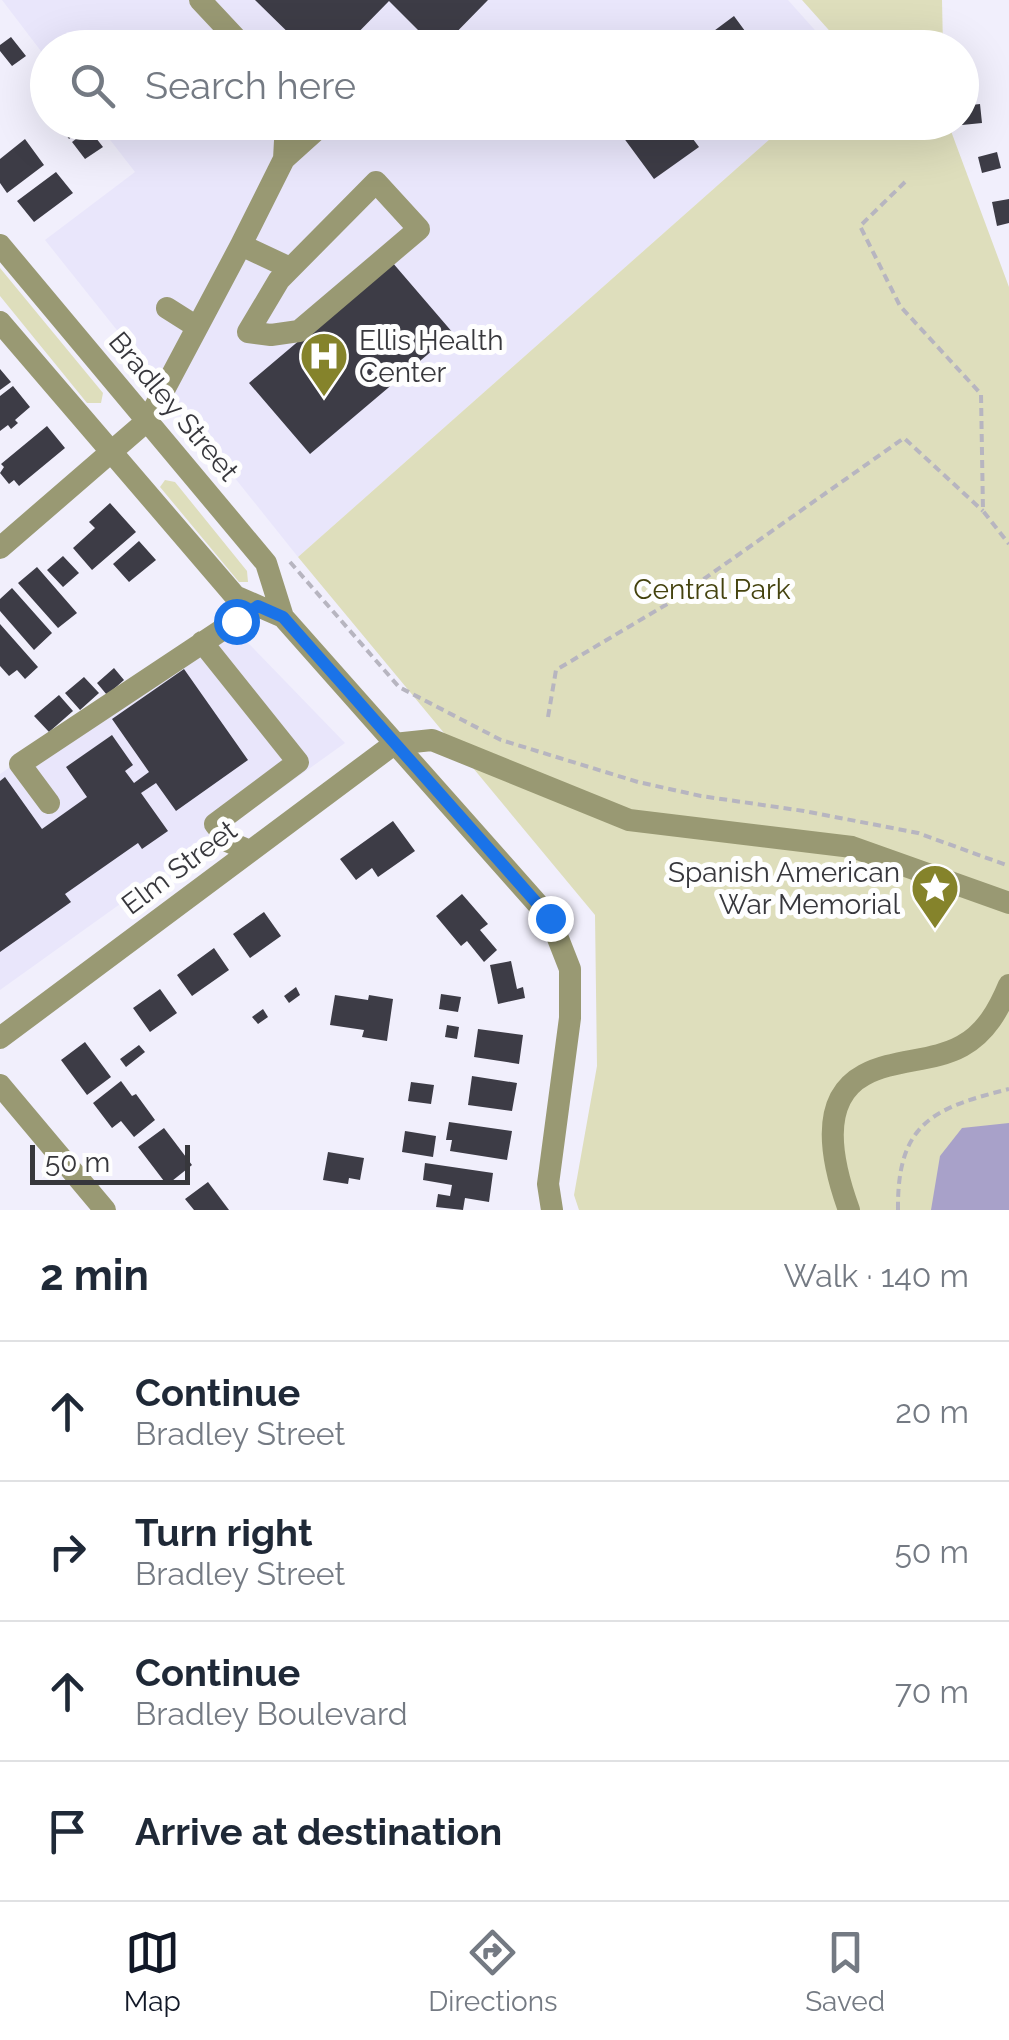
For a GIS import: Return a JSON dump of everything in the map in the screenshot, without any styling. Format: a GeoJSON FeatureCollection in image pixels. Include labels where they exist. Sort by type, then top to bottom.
{"type":"FeatureCollection","features":[{"type":"Feature","properties":{"kind":"street"},"geometry":{"type":"LineString","coordinates":[[200,0],[228,30]]}},
{"type":"Feature","properties":{"kind":"street"},"geometry":{"type":"LineString","coordinates":[[284,159],[285,140]]}},
{"type":"Feature","properties":{"kind":"street"},"geometry":{"type":"LineString","coordinates":[[0,548],[148,420],[284,159],[305,140]]}},
{"type":"Feature","properties":{"kind":"street"},"geometry":{"type":"LineString","coordinates":[[376,182],[419,229],[299,330],[272,335],[248,332],[290,268],[376,182]]}},
{"type":"Feature","properties":{"kind":"street","name":"Bradley Street"},"geometry":{"type":"LineString","coordinates":[[0,245],[266,564],[283,617],[550,918],[570,969],[570,1018],[548,1184],[552,1210]]}},
{"type":"Feature","properties":{"kind":"street"},"geometry":{"type":"LineString","coordinates":[[242,245],[290,268]]}},
{"type":"Feature","properties":{"kind":"street"},"geometry":{"type":"LineString","coordinates":[[167,308],[197,327]]}},
{"type":"Feature","properties":{"kind":"street","name":"Bradley Street"},"geometry":{"type":"LineString","coordinates":[[0,322],[234,596],[283,617]]}},
{"type":"Feature","properties":{"kind":"street"},"geometry":{"type":"LineString","coordinates":[[49,804],[20,764],[258,606]]}},
{"type":"Feature","properties":{"kind":"street"},"geometry":{"type":"LineString","coordinates":[[202,642],[298,762],[215,824],[229,842],[250,851]]}},
{"type":"Feature","properties":{"kind":"street"},"geometry":{"type":"LineString","coordinates":[[394,744],[432,740],[630,820],[852,848],[1009,903]]}},
{"type":"Feature","properties":{"kind":"street","name":"Elm Street"},"geometry":{"type":"LineString","coordinates":[[0,1038],[394,744]]}},
{"type":"Feature","properties":{"kind":"street"},"geometry":{"type":"LineString","coordinates":[[849,1210],[839,1182],[832,1125],[840,1096],[864,1075],[962,1046],[991,1021],[1009,985]]}},
{"type":"Feature","properties":{"kind":"street"},"geometry":{"type":"LineString","coordinates":[[0,1085],[104,1210]]}},
{"type":"Feature","properties":{"kind":"path"},"geometry":{"type":"LineString","coordinates":[[905,182],[860,226],[900,306],[981,394],[983,511]]}},
{"type":"Feature","properties":{"kind":"path"},"geometry":{"type":"LineString","coordinates":[[548,717],[556,670],[674,600],[904,438],[983,511],[1009,544]]}},
{"type":"Feature","properties":{"kind":"path"},"geometry":{"type":"LineString","coordinates":[[284,554],[399,687],[501,740],[638,782],[918,833],[1009,866]]}},
{"type":"Feature","properties":{"kind":"path"},"geometry":{"type":"LineString","coordinates":[[898,1210],[898,1178],[908,1146],[923,1122],[958,1102],[1009,1088]]}},
{"type":"Feature","properties":{"kind":"shaded area"},"geometry":{"type":"Polygon","coordinates":[[[2,0],[788,0],[815,30],[30,30],[30,37],[2,0]]]}},
{"type":"Feature","properties":{"kind":"shaded area","name":"Ellis Health Center"},"geometry":{"type":"Polygon","coordinates":[[[110,140],[769,140],[298,557],[45,240],[135,172],[110,140]]]}},
{"type":"Feature","properties":{"kind":"shaded area"},"geometry":{"type":"Polygon","coordinates":[[[225,619],[345,743],[0,990],[0,774],[225,619]]]}},
{"type":"Feature","properties":{"kind":"shaded area"},"geometry":{"type":"Polygon","coordinates":[[[1009,1123],[1009,1210],[931,1210],[940,1156],[962,1128],[1009,1123]]]}},
{"type":"Feature","properties":{"kind":"green space"},"geometry":{"type":"Polygon","coordinates":[[[802,0],[942,0],[943,30],[829,30],[802,0]]]}},
{"type":"Feature","properties":{"kind":"green space","name":"Central Park"},"geometry":{"type":"Polygon","coordinates":[[[769,140],[954,140],[1009,287],[1009,1210],[579,1210],[574,1195],[597,1066],[595,915],[298,557],[769,140]]]}},
{"type":"Feature","properties":{"kind":"green space"},"geometry":{"type":"Polygon","coordinates":[[[0,268],[103,393],[101,403],[87,403],[0,296],[0,268]]]}},
{"type":"Feature","properties":{"kind":"green space"},"geometry":{"type":"Polygon","coordinates":[[[165,480],[175,482],[247,571],[248,582],[239,582],[160,487],[165,480]]]}},
{"type":"Feature","properties":{"kind":"building"},"geometry":{"type":"Polygon","coordinates":[[[255,0],[488,0],[459,30],[418,30],[389,1],[361,30],[286,30],[255,0]]]}},
{"type":"Feature","properties":{"kind":"building"},"geometry":{"type":"Polygon","coordinates":[[[734,16],[744,30],[715,30],[734,16]]]}},
{"type":"Feature","properties":{"kind":"building"},"geometry":{"type":"Polygon","coordinates":[[[11,37],[26,56],[12,66],[0,51],[0,45],[11,37]]]}},
{"type":"Feature","properties":{"kind":"building"},"geometry":{"type":"Polygon","coordinates":[[[25,139],[44,165],[7,193],[0,183],[0,159],[25,139]]]}},
{"type":"Feature","properties":{"kind":"building"},"geometry":{"type":"Polygon","coordinates":[[[98,140],[103,147],[85,159],[72,142],[98,140]]]}},
{"type":"Feature","properties":{"kind":"building"},"geometry":{"type":"Polygon","coordinates":[[[625,140],[694,140],[699,147],[654,179],[625,140]]]}},
{"type":"Feature","properties":{"kind":"building"},"geometry":{"type":"Polygon","coordinates":[[[997,152],[1001,168],[982,173],[978,157],[997,152]]]}},
{"type":"Feature","properties":{"kind":"building"},"geometry":{"type":"Polygon","coordinates":[[[56,172],[73,193],[34,222],[17,201],[56,172]]]}},
{"type":"Feature","properties":{"kind":"building"},"geometry":{"type":"Polygon","coordinates":[[[1009,199],[1009,223],[997,226],[992,202],[1009,199]]]}},
{"type":"Feature","properties":{"kind":"building"},"geometry":{"type":"Polygon","coordinates":[[[392,262],[453,333],[310,454],[249,383],[392,262]]]}},
{"type":"Feature","properties":{"kind":"building"},"geometry":{"type":"Polygon","coordinates":[[[0,369],[11,382],[0,390],[0,369]]]}},
{"type":"Feature","properties":{"kind":"building"},"geometry":{"type":"Polygon","coordinates":[[[13,386],[30,407],[11,429],[8,425],[0,431],[0,396],[13,386]]]}},
{"type":"Feature","properties":{"kind":"building"},"geometry":{"type":"Polygon","coordinates":[[[47,426],[65,448],[19,486],[14,480],[9,484],[0,473],[4,467],[1,464],[47,426]]]}},
{"type":"Feature","properties":{"kind":"building"},"geometry":{"type":"Polygon","coordinates":[[[110,503],[136,532],[92,570],[73,548],[95,528],[89,522],[110,503]]]}},
{"type":"Feature","properties":{"kind":"building"},"geometry":{"type":"Polygon","coordinates":[[[139,541],[156,560],[129,582],[113,564],[139,541]]]}},
{"type":"Feature","properties":{"kind":"building"},"geometry":{"type":"Polygon","coordinates":[[[63,556],[79,573],[63,587],[47,570],[63,556]]]}},
{"type":"Feature","properties":{"kind":"building"},"geometry":{"type":"Polygon","coordinates":[[[37,567],[77,613],[58,628],[18,583],[37,567]]]}},
{"type":"Feature","properties":{"kind":"building"},"geometry":{"type":"Polygon","coordinates":[[[12,588],[52,633],[34,650],[0,611],[0,599],[12,588]]]}},
{"type":"Feature","properties":{"kind":"building"},"geometry":{"type":"Polygon","coordinates":[[[0,624],[38,667],[25,679],[17,670],[9,676],[0,666],[0,624]]]}},
{"type":"Feature","properties":{"kind":"building"},"geometry":{"type":"Polygon","coordinates":[[[114,668],[124,680],[107,695],[97,683],[114,668]]]}},
{"type":"Feature","properties":{"kind":"building"},"geometry":{"type":"Polygon","coordinates":[[[184,669],[248,760],[176,811],[156,783],[141,793],[168,831],[142,849],[138,843],[65,894],[71,902],[0,952],[0,781],[5,777],[42,829],[87,797],[66,767],[112,735],[133,765],[125,771],[134,783],[149,772],[112,719],[184,669]]]}},
{"type":"Feature","properties":{"kind":"building"},"geometry":{"type":"Polygon","coordinates":[[[84,677],[99,693],[80,710],[65,693],[84,677]]]}},
{"type":"Feature","properties":{"kind":"building"},"geometry":{"type":"Polygon","coordinates":[[[59,695],[73,711],[49,732],[34,716],[59,695]]]}},
{"type":"Feature","properties":{"kind":"building"},"geometry":{"type":"Polygon","coordinates":[[[393,821],[415,851],[378,877],[372,868],[356,880],[340,859],[393,821]]]}},
{"type":"Feature","properties":{"kind":"building"},"geometry":{"type":"Polygon","coordinates":[[[462,894],[488,924],[480,930],[497,950],[484,962],[467,941],[461,946],[436,916],[462,894]]]}},
{"type":"Feature","properties":{"kind":"building"},"geometry":{"type":"Polygon","coordinates":[[[264,912],[281,936],[250,958],[233,934],[264,912]]]}},
{"type":"Feature","properties":{"kind":"building"},"geometry":{"type":"Polygon","coordinates":[[[214,948],[229,970],[192,996],[177,975],[214,948]]]}},
{"type":"Feature","properties":{"kind":"building"},"geometry":{"type":"Polygon","coordinates":[[[511,961],[517,989],[523,987],[525,998],[498,1004],[490,965],[511,961]]]}},
{"type":"Feature","properties":{"kind":"building"},"geometry":{"type":"Polygon","coordinates":[[[296,987],[300,995],[289,1003],[284,996],[296,987]]]}},
{"type":"Feature","properties":{"kind":"building"},"geometry":{"type":"Polygon","coordinates":[[[160,989],[177,1013],[150,1032],[133,1008],[160,989]]]}},
{"type":"Feature","properties":{"kind":"building"},"geometry":{"type":"Polygon","coordinates":[[[441,994],[461,997],[458,1012],[439,1009],[441,994]]]}},
{"type":"Feature","properties":{"kind":"building"},"geometry":{"type":"Polygon","coordinates":[[[335,995],[393,999],[387,1041],[362,1037],[364,1030],[330,1025],[335,995]]]}},
{"type":"Feature","properties":{"kind":"building"},"geometry":{"type":"Polygon","coordinates":[[[263,1009],[268,1017],[258,1024],[252,1017],[263,1009]]]}},
{"type":"Feature","properties":{"kind":"building"},"geometry":{"type":"Polygon","coordinates":[[[447,1025],[459,1027],[457,1039],[445,1037],[447,1025]]]}},
{"type":"Feature","properties":{"kind":"building"},"geometry":{"type":"Polygon","coordinates":[[[478,1029],[523,1035],[519,1064],[474,1057],[478,1029]]]}},
{"type":"Feature","properties":{"kind":"building"},"geometry":{"type":"Polygon","coordinates":[[[85,1042],[111,1077],[87,1095],[61,1060],[85,1042]]]}},
{"type":"Feature","properties":{"kind":"building"},"geometry":{"type":"Polygon","coordinates":[[[139,1045],[145,1052],[126,1067],[120,1059],[139,1045]]]}},
{"type":"Feature","properties":{"kind":"building"},"geometry":{"type":"Polygon","coordinates":[[[472,1076],[517,1083],[512,1111],[468,1105],[472,1076]]]}},
{"type":"Feature","properties":{"kind":"building"},"geometry":{"type":"Polygon","coordinates":[[[121,1081],[155,1120],[134,1137],[121,1121],[112,1128],[93,1103],[121,1081]]]}},
{"type":"Feature","properties":{"kind":"building"},"geometry":{"type":"Polygon","coordinates":[[[411,1082],[434,1085],[431,1104],[408,1101],[411,1082]]]}},
{"type":"Feature","properties":{"kind":"building"},"geometry":{"type":"Polygon","coordinates":[[[449,1122],[512,1131],[507,1160],[450,1151],[452,1140],[446,1140],[449,1122]]]}},
{"type":"Feature","properties":{"kind":"building"},"geometry":{"type":"Polygon","coordinates":[[[164,1128],[192,1165],[167,1185],[138,1147],[164,1128]]]}},
{"type":"Feature","properties":{"kind":"building"},"geometry":{"type":"Polygon","coordinates":[[[405,1131],[436,1136],[433,1157],[402,1152],[405,1131]]]}},
{"type":"Feature","properties":{"kind":"building"},"geometry":{"type":"Polygon","coordinates":[[[328,1152],[364,1158],[360,1180],[349,1178],[348,1184],[323,1180],[328,1152]]]}},
{"type":"Feature","properties":{"kind":"building"},"geometry":{"type":"Polygon","coordinates":[[[425,1163],[493,1173],[489,1202],[465,1198],[463,1210],[436,1207],[438,1194],[450,1196],[452,1185],[423,1180],[425,1163]]]}},
{"type":"Feature","properties":{"kind":"building"},"geometry":{"type":"Polygon","coordinates":[[[208,1182],[229,1210],[194,1210],[185,1199],[208,1182]]]}},
{"type":"Feature","properties":{"kind":"place","name":"Ellis Health Center"},"geometry":{"type":"Point","coordinates":[324,398]}},
{"type":"Feature","properties":{"kind":"place","name":"Spanish American War Memorial"},"geometry":{"type":"Point","coordinates":[935,930]}},
{"type":"Feature","properties":{"kind":"route"},"geometry":{"type":"LineString","coordinates":[[236,621],[258,606],[283,617],[550,918]]}}]}
